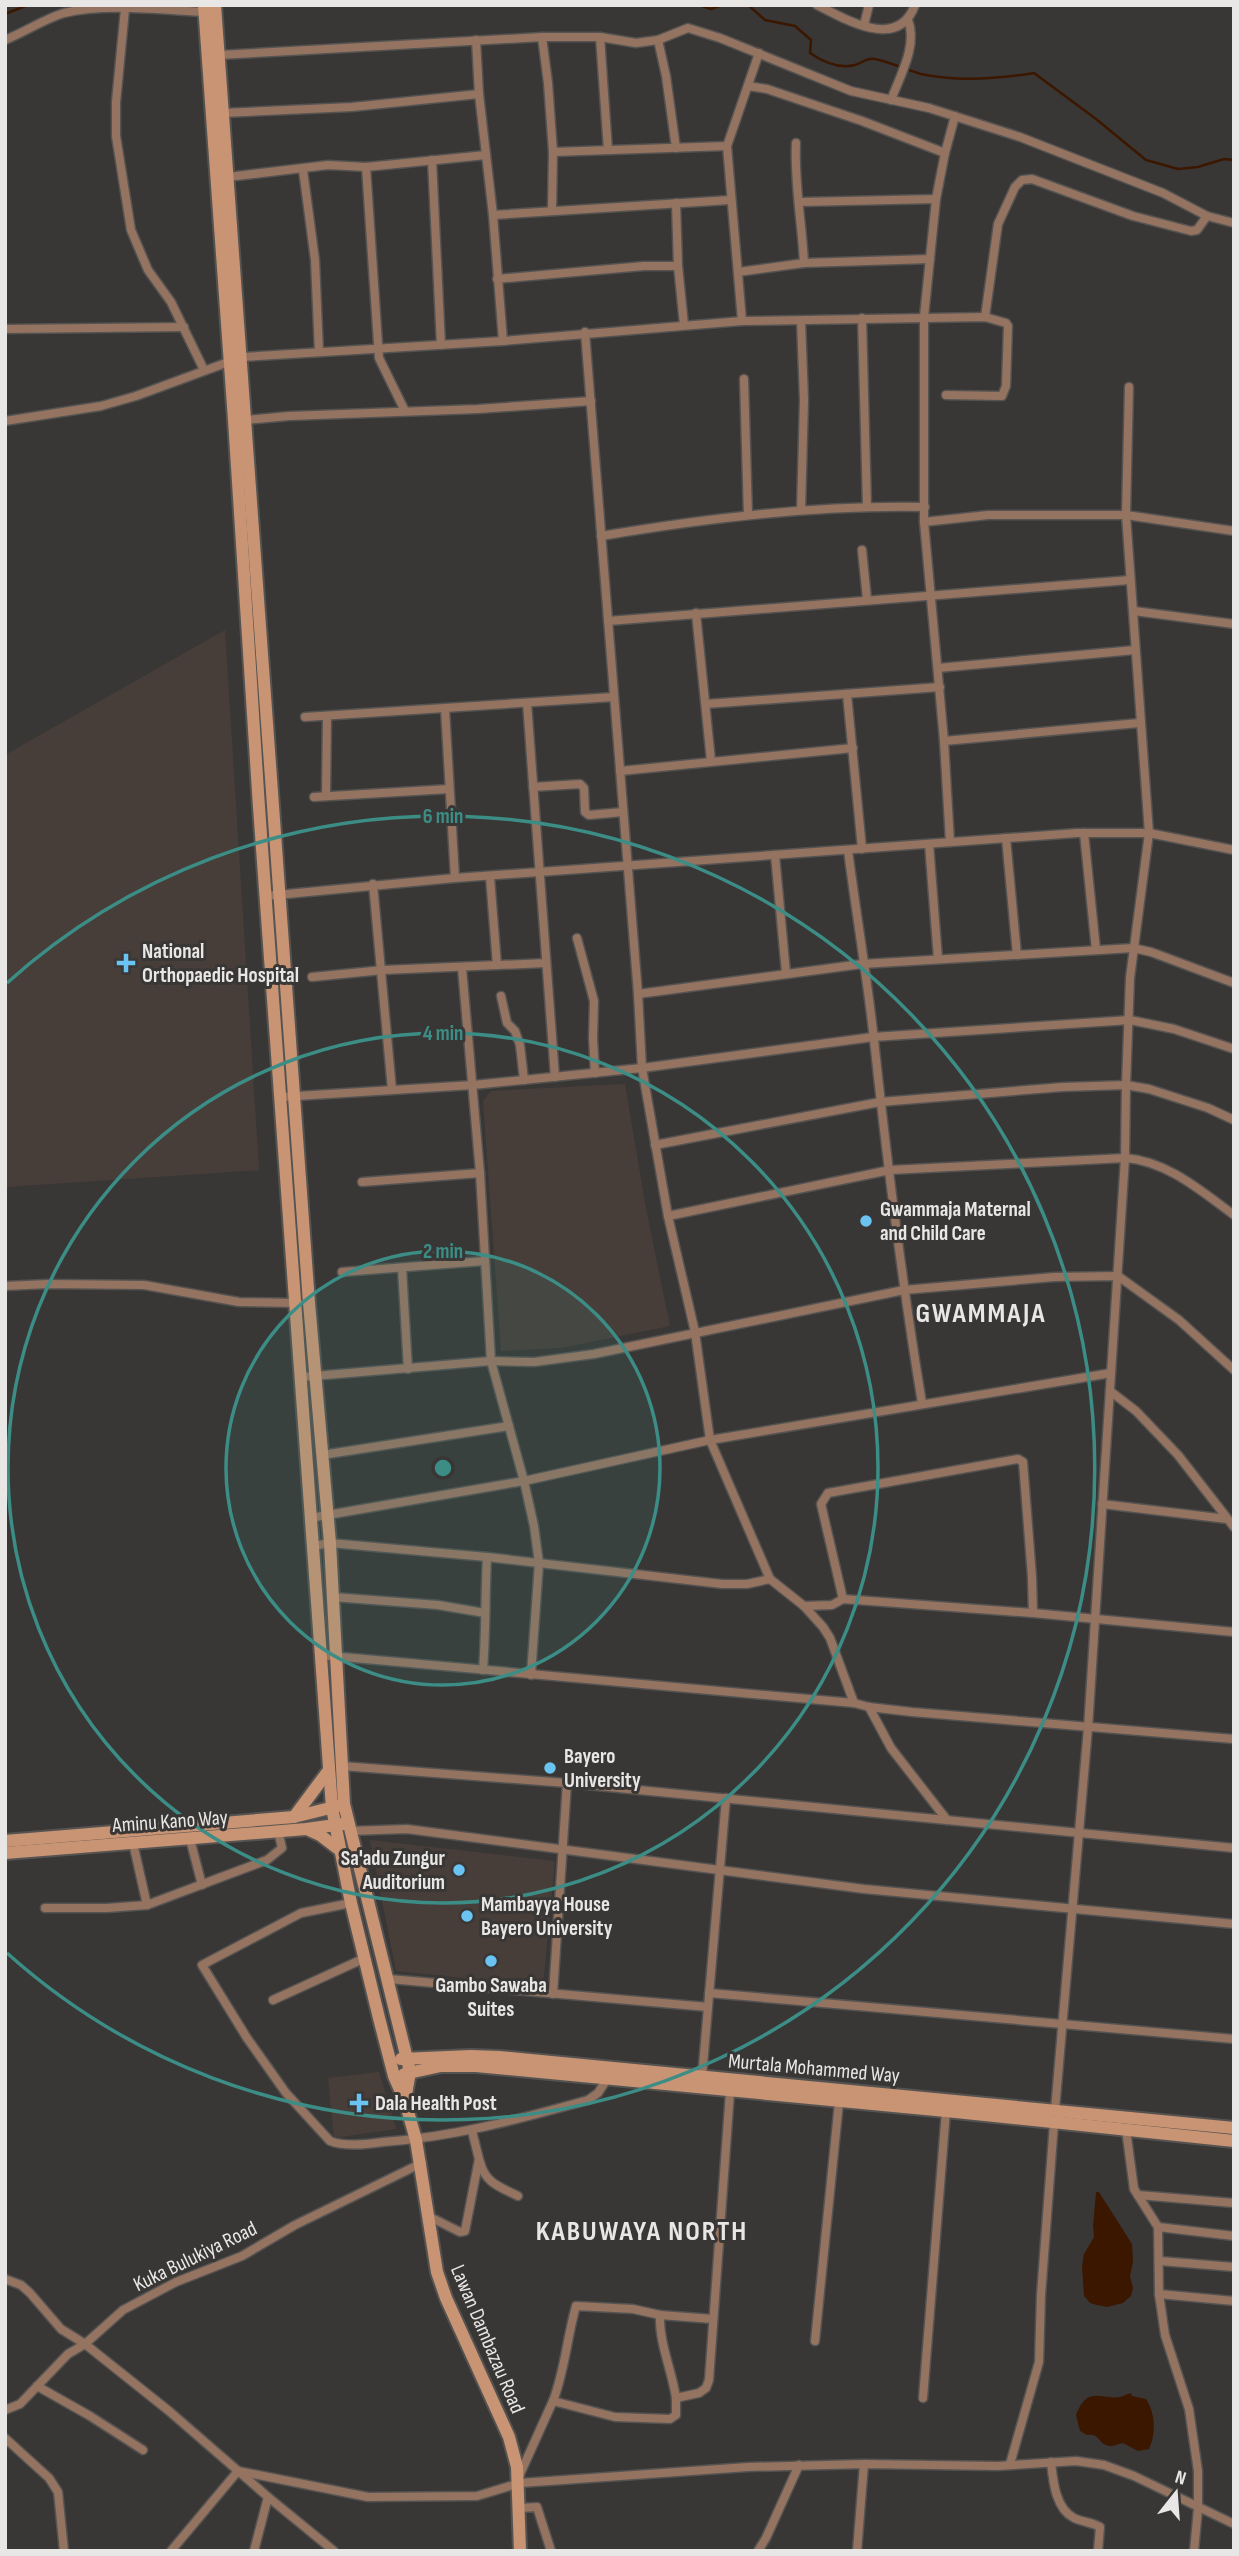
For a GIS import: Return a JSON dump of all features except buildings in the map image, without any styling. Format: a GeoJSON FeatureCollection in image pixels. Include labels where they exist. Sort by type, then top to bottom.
{"type":"FeatureCollection","features":[{"type":"Feature","properties":{"kind":"main road"},"geometry":{"type":"LineString","coordinates":[[208,8],[219,55],[228,177],[235,359],[246,419],[280,895],[288,1096],[303,1303],[302,1377],[307,1478],[329,1770],[389,1979],[401,2031],[410,2073],[405,2101]]}},
{"type":"Feature","properties":{"kind":"main road"},"geometry":{"type":"LineString","coordinates":[[208,8],[235,359],[266,896],[288,1096]]}},
{"type":"Feature","properties":{"kind":"main road"},"geometry":{"type":"LineString","coordinates":[[303,1303],[315,1374],[330,1543],[342,1766],[338,1806]]}},
{"type":"Feature","properties":{"kind":"main road"},"geometry":{"type":"LineString","coordinates":[[307,1478],[324,1476]]}},
{"type":"Feature","properties":{"kind":"main road"},"geometry":{"type":"LineString","coordinates":[[294,1817],[329,1770]]}},
{"type":"Feature","properties":{"kind":"main road","name":"Aminu Kano Way"},"geometry":{"type":"LineString","coordinates":[[5,1841],[294,1817],[338,1806]]}},
{"type":"Feature","properties":{"kind":"main road","name":"Aminu Kano Way"},"geometry":{"type":"LineString","coordinates":[[5,1853],[344,1827]]}},
{"type":"Feature","properties":{"kind":"main road","name":"Lawan Dambazau Road"},"geometry":{"type":"LineString","coordinates":[[344,1827],[341,1851],[351,1903],[394,2076],[405,2101],[422,2163],[437,2272],[446,2298],[509,2437],[519,2480],[520,2551]]}},
{"type":"Feature","properties":{"kind":"main road"},"geometry":{"type":"LineString","coordinates":[[306,1829],[320,1835],[341,1851]]}},
{"type":"Feature","properties":{"kind":"main road"},"geometry":{"type":"LineString","coordinates":[[401,2031],[413,2047],[440,2057]]}},
{"type":"Feature","properties":{"kind":"main road","name":"Murtala Mohammed Way"},"geometry":{"type":"LineString","coordinates":[[390,2061],[440,2057],[499,2057],[1055,2117],[1126,2130],[1234,2141]]}},
{"type":"Feature","properties":{"kind":"main road","name":"Murtala Mohammed Way"},"geometry":{"type":"LineString","coordinates":[[394,2076],[441,2066],[476,2066],[946,2111],[1234,2128]]}},
{"type":"Feature","properties":{"kind":"street"},"geometry":{"type":"LineString","coordinates":[[817,5],[848,20],[891,30],[901,27],[908,20],[915,5]]}},
{"type":"Feature","properties":{"kind":"street"},"geometry":{"type":"LineString","coordinates":[[864,25],[869,5]]}},
{"type":"Feature","properties":{"kind":"street"},"geometry":{"type":"LineString","coordinates":[[5,40],[65,13],[85,9],[208,8]]}},
{"type":"Feature","properties":{"kind":"street"},"geometry":{"type":"LineString","coordinates":[[125,9],[116,102],[116,136],[131,230],[139,252],[184,327],[204,370]]}},
{"type":"Feature","properties":{"kind":"street"},"geometry":{"type":"LineString","coordinates":[[891,100],[907,56],[912,30],[908,20]]}},
{"type":"Feature","properties":{"kind":"street"},"geometry":{"type":"LineString","coordinates":[[219,55],[542,37],[600,37],[636,43],[658,40],[688,28],[759,53],[851,91],[955,116],[1020,137],[1186,203],[1207,216],[1234,223]]}},
{"type":"Feature","properties":{"kind":"street"},"geometry":{"type":"LineString","coordinates":[[542,37],[553,152],[552,211]]}},
{"type":"Feature","properties":{"kind":"street"},"geometry":{"type":"LineString","coordinates":[[600,37],[608,150]]}},
{"type":"Feature","properties":{"kind":"street"},"geometry":{"type":"LineString","coordinates":[[477,40],[479,94],[493,215],[503,341]]}},
{"type":"Feature","properties":{"kind":"street"},"geometry":{"type":"LineString","coordinates":[[658,40],[676,148]]}},
{"type":"Feature","properties":{"kind":"street"},"geometry":{"type":"LineString","coordinates":[[742,320],[727,146],[759,53]]}},
{"type":"Feature","properties":{"kind":"street"},"geometry":{"type":"LineString","coordinates":[[748,86],[766,89],[862,121],[945,153]]}},
{"type":"Feature","properties":{"kind":"street"},"geometry":{"type":"LineString","coordinates":[[223,113],[352,107],[479,94]]}},
{"type":"Feature","properties":{"kind":"street"},"geometry":{"type":"LineString","coordinates":[[950,842],[940,687],[924,522],[924,317],[936,199],[955,116]]}},
{"type":"Feature","properties":{"kind":"street"},"geometry":{"type":"LineString","coordinates":[[796,143],[794,174],[800,202],[804,263]]}},
{"type":"Feature","properties":{"kind":"street"},"geometry":{"type":"LineString","coordinates":[[553,152],[727,146]]}},
{"type":"Feature","properties":{"kind":"street"},"geometry":{"type":"LineString","coordinates":[[228,177],[328,165],[366,167],[486,155]]}},
{"type":"Feature","properties":{"kind":"street"},"geometry":{"type":"LineString","coordinates":[[432,160],[440,345]]}},
{"type":"Feature","properties":{"kind":"street"},"geometry":{"type":"LineString","coordinates":[[366,167],[378,348],[384,370],[405,411]]}},
{"type":"Feature","properties":{"kind":"street"},"geometry":{"type":"LineString","coordinates":[[303,170],[315,260],[318,352]]}},
{"type":"Feature","properties":{"kind":"street"},"geometry":{"type":"LineString","coordinates":[[985,317],[998,224],[1015,187],[1022,180],[1032,179],[1133,216],[1191,230],[1197,230],[1207,216]]}},
{"type":"Feature","properties":{"kind":"street"},"geometry":{"type":"LineString","coordinates":[[800,202],[936,199]]}},
{"type":"Feature","properties":{"kind":"street"},"geometry":{"type":"LineString","coordinates":[[493,215],[730,200]]}},
{"type":"Feature","properties":{"kind":"street"},"geometry":{"type":"LineString","coordinates":[[676,203],[678,266],[684,325]]}},
{"type":"Feature","properties":{"kind":"street"},"geometry":{"type":"LineString","coordinates":[[738,272],[804,263],[930,259]]}},
{"type":"Feature","properties":{"kind":"street"},"geometry":{"type":"LineString","coordinates":[[497,279],[643,266],[678,266]]}},
{"type":"Feature","properties":{"kind":"street"},"geometry":{"type":"LineString","coordinates":[[5,421],[101,406],[176,382],[235,359],[503,341],[742,320],[985,317],[1003,320],[1009,326],[1006,391],[1002,396],[946,395]]}},
{"type":"Feature","properties":{"kind":"street"},"geometry":{"type":"LineString","coordinates":[[862,318],[867,506]]}},
{"type":"Feature","properties":{"kind":"street"},"geometry":{"type":"LineString","coordinates":[[801,321],[804,400],[801,510]]}},
{"type":"Feature","properties":{"kind":"street"},"geometry":{"type":"LineString","coordinates":[[5,329],[184,327]]}},
{"type":"Feature","properties":{"kind":"street"},"geometry":{"type":"LineString","coordinates":[[585,332],[642,1068],[668,1216],[695,1332],[710,1440],[770,1579],[804,1606],[830,1638],[854,1703]]}},
{"type":"Feature","properties":{"kind":"street"},"geometry":{"type":"LineString","coordinates":[[744,379],[748,515]]}},
{"type":"Feature","properties":{"kind":"street"},"geometry":{"type":"LineString","coordinates":[[1010,2464],[1039,2362],[1041,2295],[1088,1728],[1125,1158],[1125,1085],[1133,948],[1149,833],[1126,515],[1129,387]]}},
{"type":"Feature","properties":{"kind":"street"},"geometry":{"type":"LineString","coordinates":[[246,419],[591,401]]}},
{"type":"Feature","properties":{"kind":"street"},"geometry":{"type":"LineString","coordinates":[[601,536],[801,510],[867,506],[925,507]]}},
{"type":"Feature","properties":{"kind":"street"},"geometry":{"type":"LineString","coordinates":[[924,522],[988,515],[1126,515],[1234,531]]}},
{"type":"Feature","properties":{"kind":"street"},"geometry":{"type":"LineString","coordinates":[[862,550],[867,599]]}},
{"type":"Feature","properties":{"kind":"street"},"geometry":{"type":"LineString","coordinates":[[608,621],[1130,580]]}},
{"type":"Feature","properties":{"kind":"street"},"geometry":{"type":"LineString","coordinates":[[1135,611],[1234,624]]}},
{"type":"Feature","properties":{"kind":"street"},"geometry":{"type":"LineString","coordinates":[[696,613],[711,761]]}},
{"type":"Feature","properties":{"kind":"street"},"geometry":{"type":"LineString","coordinates":[[938,668],[1135,650]]}},
{"type":"Feature","properties":{"kind":"street"},"geometry":{"type":"LineString","coordinates":[[706,704],[940,687]]}},
{"type":"Feature","properties":{"kind":"street"},"geometry":{"type":"LineString","coordinates":[[847,694],[862,849]]}},
{"type":"Feature","properties":{"kind":"street"},"geometry":{"type":"LineString","coordinates":[[305,717],[614,696]]}},
{"type":"Feature","properties":{"kind":"street"},"geometry":{"type":"LineString","coordinates":[[527,703],[555,1077]]}},
{"type":"Feature","properties":{"kind":"street"},"geometry":{"type":"LineString","coordinates":[[445,709],[455,878]]}},
{"type":"Feature","properties":{"kind":"street"},"geometry":{"type":"LineString","coordinates":[[326,796],[327,716]]}},
{"type":"Feature","properties":{"kind":"street"},"geometry":{"type":"LineString","coordinates":[[944,741],[1139,723]]}},
{"type":"Feature","properties":{"kind":"street"},"geometry":{"type":"LineString","coordinates":[[620,771],[853,748]]}},
{"type":"Feature","properties":{"kind":"street"},"geometry":{"type":"LineString","coordinates":[[533,787],[580,784],[584,788],[585,812],[589,815],[623,812]]}},
{"type":"Feature","properties":{"kind":"street"},"geometry":{"type":"LineString","coordinates":[[314,797],[449,789]]}},
{"type":"Feature","properties":{"kind":"street"},"geometry":{"type":"LineString","coordinates":[[266,896],[373,884],[1084,833],[1149,833],[1234,850]]}},
{"type":"Feature","properties":{"kind":"street"},"geometry":{"type":"LineString","coordinates":[[1084,833],[1096,950]]}},
{"type":"Feature","properties":{"kind":"street"},"geometry":{"type":"LineString","coordinates":[[1006,838],[1017,955]]}},
{"type":"Feature","properties":{"kind":"street"},"geometry":{"type":"LineString","coordinates":[[929,844],[938,960]]}},
{"type":"Feature","properties":{"kind":"street"},"geometry":{"type":"LineString","coordinates":[[849,850],[900,1241],[904,1290],[922,1403]]}},
{"type":"Feature","properties":{"kind":"street"},"geometry":{"type":"LineString","coordinates":[[775,855],[786,973]]}},
{"type":"Feature","properties":{"kind":"street"},"geometry":{"type":"LineString","coordinates":[[490,877],[497,965]]}},
{"type":"Feature","properties":{"kind":"street"},"geometry":{"type":"LineString","coordinates":[[373,884],[392,1090]]}},
{"type":"Feature","properties":{"kind":"street"},"geometry":{"type":"LineString","coordinates":[[577,938],[594,1000],[595,1073]]}},
{"type":"Feature","properties":{"kind":"street"},"geometry":{"type":"LineString","coordinates":[[638,994],[862,964],[1133,948],[1151,952],[1234,983]]}},
{"type":"Feature","properties":{"kind":"street"},"geometry":{"type":"LineString","coordinates":[[312,977],[383,970],[546,963]]}},
{"type":"Feature","properties":{"kind":"street"},"geometry":{"type":"LineString","coordinates":[[462,968],[480,1173],[491,1361],[524,1481],[539,1563],[531,1675]]}},
{"type":"Feature","properties":{"kind":"street"},"geometry":{"type":"LineString","coordinates":[[501,996],[507,1023],[520,1045],[524,1080]]}},
{"type":"Feature","properties":{"kind":"street"},"geometry":{"type":"LineString","coordinates":[[288,1096],[473,1085],[595,1073],[873,1037],[1130,1020],[1174,1029],[1234,1049]]}},
{"type":"Feature","properties":{"kind":"street"},"geometry":{"type":"LineString","coordinates":[[655,1145],[880,1102],[1063,1087],[1125,1085],[1149,1089],[1208,1108],[1234,1120]]}},
{"type":"Feature","properties":{"kind":"street"},"geometry":{"type":"LineString","coordinates":[[668,1216],[890,1170],[1125,1158],[1153,1163],[1181,1178],[1234,1215]]}},
{"type":"Feature","properties":{"kind":"street"},"geometry":{"type":"LineString","coordinates":[[362,1182],[480,1173]]}},
{"type":"Feature","properties":{"kind":"street"},"geometry":{"type":"LineString","coordinates":[[342,1272],[485,1261]]}},
{"type":"Feature","properties":{"kind":"street"},"geometry":{"type":"LineString","coordinates":[[402,1268],[408,1369]]}},
{"type":"Feature","properties":{"kind":"street"},"geometry":{"type":"LineString","coordinates":[[302,1377],[491,1361],[534,1362],[594,1354],[904,1290],[1054,1277],[1118,1276],[1179,1320],[1234,1370]]}},
{"type":"Feature","properties":{"kind":"street"},"geometry":{"type":"LineString","coordinates":[[5,1286],[144,1285],[239,1302],[303,1303]]}},
{"type":"Feature","properties":{"kind":"street"},"geometry":{"type":"LineString","coordinates":[[310,1518],[524,1481],[710,1440],[1111,1373]]}},
{"type":"Feature","properties":{"kind":"street"},"geometry":{"type":"LineString","coordinates":[[1110,1391],[1136,1412],[1178,1455],[1234,1527]]}},
{"type":"Feature","properties":{"kind":"street"},"geometry":{"type":"LineString","coordinates":[[322,1455],[509,1426]]}},
{"type":"Feature","properties":{"kind":"street"},"geometry":{"type":"LineString","coordinates":[[843,1599],[821,1504],[828,1493],[1018,1459],[1023,1462],[1033,1613]]}},
{"type":"Feature","properties":{"kind":"street"},"geometry":{"type":"LineString","coordinates":[[1102,1504],[1227,1519]]}},
{"type":"Feature","properties":{"kind":"street"},"geometry":{"type":"LineString","coordinates":[[313,1546],[330,1543],[487,1557],[722,1584],[747,1584],[770,1579]]}},
{"type":"Feature","properties":{"kind":"street"},"geometry":{"type":"LineString","coordinates":[[483,1670],[487,1557]]}},
{"type":"Feature","properties":{"kind":"street"},"geometry":{"type":"LineString","coordinates":[[333,1597],[438,1605],[485,1613]]}},
{"type":"Feature","properties":{"kind":"street"},"geometry":{"type":"LineString","coordinates":[[804,1606],[832,1605],[843,1599],[1234,1632]]}},
{"type":"Feature","properties":{"kind":"street"},"geometry":{"type":"LineString","coordinates":[[320,1655],[854,1703],[869,1707],[1088,1728],[1234,1739]]}},
{"type":"Feature","properties":{"kind":"street"},"geometry":{"type":"LineString","coordinates":[[869,1707],[891,1748],[947,1820]]}},
{"type":"Feature","properties":{"kind":"street"},"geometry":{"type":"LineString","coordinates":[[342,1766],[567,1783],[1234,1848]]}},
{"type":"Feature","properties":{"kind":"street"},"geometry":{"type":"LineString","coordinates":[[552,1994],[567,1783]]}},
{"type":"Feature","properties":{"kind":"street"},"geometry":{"type":"LineString","coordinates":[[702,2077],[726,1798]]}},
{"type":"Feature","properties":{"kind":"street"},"geometry":{"type":"LineString","coordinates":[[344,1827],[407,1829],[864,1889],[1234,1924]]}},
{"type":"Feature","properties":{"kind":"street"},"geometry":{"type":"LineString","coordinates":[[45,1908],[147,1905],[275,1856],[282,1848],[278,1831]]}},
{"type":"Feature","properties":{"kind":"street"},"geometry":{"type":"LineString","coordinates":[[190,1839],[202,1885]]}},
{"type":"Feature","properties":{"kind":"street"},"geometry":{"type":"LineString","coordinates":[[133,1843],[147,1905]]}},
{"type":"Feature","properties":{"kind":"street"},"geometry":{"type":"LineString","coordinates":[[351,1903],[301,1913],[202,1965],[247,2038],[286,2093],[330,2141],[365,2144],[416,2140],[472,2131],[588,2100],[598,2093],[607,2079]]}},
{"type":"Feature","properties":{"kind":"street"},"geometry":{"type":"LineString","coordinates":[[273,2000],[365,1958]]}},
{"type":"Feature","properties":{"kind":"street"},"geometry":{"type":"LineString","coordinates":[[389,1979],[708,2007]]}},
{"type":"Feature","properties":{"kind":"street"},"geometry":{"type":"LineString","coordinates":[[709,1993],[1234,2039]]}},
{"type":"Feature","properties":{"kind":"street"},"geometry":{"type":"LineString","coordinates":[[676,2398],[699,2393],[706,2388],[730,2092]]}},
{"type":"Feature","properties":{"kind":"street"},"geometry":{"type":"LineString","coordinates":[[815,2341],[839,2102]]}},
{"type":"Feature","properties":{"kind":"street"},"geometry":{"type":"LineString","coordinates":[[923,2398],[946,2111]]}},
{"type":"Feature","properties":{"kind":"street"},"geometry":{"type":"LineString","coordinates":[[1126,2130],[1131,2175],[1138,2194],[1158,2227],[1159,2294],[1165,2335],[1189,2409],[1198,2471],[1195,2551]]}},
{"type":"Feature","properties":{"kind":"street"},"geometry":{"type":"LineString","coordinates":[[472,2131],[482,2172],[489,2182],[518,2196]]}},
{"type":"Feature","properties":{"kind":"street"},"geometry":{"type":"LineString","coordinates":[[428,2216],[460,2232],[465,2231],[479,2159]]}},
{"type":"Feature","properties":{"kind":"street","name":"Kuka Bulukiya Road"},"geometry":{"type":"LineString","coordinates":[[5,2410],[20,2404],[68,2354],[85,2344],[123,2310],[177,2283],[242,2256],[295,2225],[422,2163]]}},
{"type":"Feature","properties":{"kind":"street"},"geometry":{"type":"LineString","coordinates":[[1138,2194],[1234,2203]]}},
{"type":"Feature","properties":{"kind":"street"},"geometry":{"type":"LineString","coordinates":[[1158,2227],[1234,2236]]}},
{"type":"Feature","properties":{"kind":"street"},"geometry":{"type":"LineString","coordinates":[[1160,2261],[1234,2267]]}},
{"type":"Feature","properties":{"kind":"street"},"geometry":{"type":"LineString","coordinates":[[5,2279],[30,2293],[61,2329],[85,2344],[169,2411],[334,2551]]}},
{"type":"Feature","properties":{"kind":"street"},"geometry":{"type":"LineString","coordinates":[[1159,2294],[1234,2301]]}},
{"type":"Feature","properties":{"kind":"street"},"geometry":{"type":"LineString","coordinates":[[519,2480],[560,2379],[567,2337],[576,2306],[633,2309],[660,2315],[713,2319]]}},
{"type":"Feature","properties":{"kind":"street"},"geometry":{"type":"LineString","coordinates":[[553,2400],[615,2417],[673,2418],[676,2415],[676,2398],[673,2378],[659,2334],[660,2315]]}},
{"type":"Feature","properties":{"kind":"street"},"geometry":{"type":"LineString","coordinates":[[37,2386],[142,2450]]}},
{"type":"Feature","properties":{"kind":"street"},"geometry":{"type":"LineString","coordinates":[[5,2438],[49,2478],[58,2492],[64,2551]]}},
{"type":"Feature","properties":{"kind":"street"},"geometry":{"type":"LineString","coordinates":[[238,2471],[368,2497],[477,2496],[519,2480],[799,2465],[998,2466],[1076,2461],[1104,2465],[1134,2476],[1234,2524]]}},
{"type":"Feature","properties":{"kind":"street"},"geometry":{"type":"LineString","coordinates":[[1051,2462],[1053,2484],[1065,2511],[1072,2517],[1100,2528],[1098,2551]]}},
{"type":"Feature","properties":{"kind":"street"},"geometry":{"type":"LineString","coordinates":[[857,2551],[864,2464]]}},
{"type":"Feature","properties":{"kind":"street"},"geometry":{"type":"LineString","coordinates":[[758,2551],[799,2465]]}},
{"type":"Feature","properties":{"kind":"street"},"geometry":{"type":"LineString","coordinates":[[171,2551],[238,2471]]}},
{"type":"Feature","properties":{"kind":"street"},"geometry":{"type":"LineString","coordinates":[[254,2551],[268,2497]]}},
{"type":"Feature","properties":{"kind":"street"},"geometry":{"type":"LineString","coordinates":[[520,2508],[537,2507],[551,2551]]}},
{"type":"Feature","properties":{"kind":"shaded area","name":"National Orthopaedic Hospital"},"geometry":{"type":"Polygon","coordinates":[[[225,630],[259,1170],[5,1187],[5,755],[225,630]]]}},
{"type":"Feature","properties":{"kind":"shaded area"},"geometry":{"type":"Polygon","coordinates":[[[625,1084],[646,1209],[670,1326],[561,1348],[501,1351],[483,1101],[491,1091],[625,1084]]]}},
{"type":"Feature","properties":{"kind":"shaded area","name":"Mambayya House Bayero University"},"geometry":{"type":"Polygon","coordinates":[[[370,1840],[555,1861],[543,1986],[396,1971],[370,1840]]]}},
{"type":"Feature","properties":{"kind":"shaded area","name":"Dala Health Post"},"geometry":{"type":"Polygon","coordinates":[[[379,2072],[396,2129],[334,2138],[328,2078],[379,2072]]]}},
{"type":"Feature","properties":{"kind":"shaded area"},"geometry":{"type":"Polygon","coordinates":[[[1096,2192],[1099,2192],[1132,2244],[1131,2296],[1123,2303],[1107,2307],[1090,2303],[1084,2296],[1082,2266],[1084,2254],[1094,2237],[1096,2192]]]}},
{"type":"Feature","properties":{"kind":"shaded area"},"geometry":{"type":"Polygon","coordinates":[[[1131,2393],[1132,2396],[1146,2399],[1152,2411],[1154,2431],[1149,2449],[1138,2451],[1123,2443],[1108,2446],[1096,2436],[1080,2431],[1076,2415],[1085,2400],[1095,2396],[1120,2397],[1131,2393]]]}},
{"type":"Feature","properties":{"kind":"waterway"},"geometry":{"type":"LineString","coordinates":[[5,14],[28,5]]}},
{"type":"Feature","properties":{"kind":"waterway"},"geometry":{"type":"LineString","coordinates":[[699,5],[711,9],[722,5]]}},
{"type":"Feature","properties":{"kind":"waterway"},"geometry":{"type":"LineString","coordinates":[[748,5],[765,20],[795,26],[811,40],[810,53],[831,64],[849,66],[872,59],[921,74],[963,79],[1034,73],[1146,160],[1178,169],[1198,167],[1224,159],[1234,160]]}},
{"type":"Feature","properties":{"kind":"place","name":"National Orthopaedic Hospital"},"geometry":{"type":"Point","coordinates":[126,963]}},
{"type":"Feature","properties":{"kind":"place","name":"Gwammaja Maternal and Child Care"},"geometry":{"type":"Point","coordinates":[866,1221]}},
{"type":"Feature","properties":{"kind":"place","name":"Bayero University"},"geometry":{"type":"Point","coordinates":[550,1768]}},
{"type":"Feature","properties":{"kind":"place","name":"Sa'adu Zungur Auditorium"},"geometry":{"type":"Point","coordinates":[459,1870]}},
{"type":"Feature","properties":{"kind":"place","name":"Mambayya House Bayero University"},"geometry":{"type":"Point","coordinates":[467,1916]}},
{"type":"Feature","properties":{"kind":"place","name":"Gambo Sawaba Suites"},"geometry":{"type":"Point","coordinates":[491,1961]}},
{"type":"Feature","properties":{"kind":"place","name":"Dala Health Post"},"geometry":{"type":"Point","coordinates":[359,2103]}},
{"type":"Feature","properties":{"kind":"district","name":"GWAMMAJA"},"geometry":{"type":"Point","coordinates":[981,1312]}},
{"type":"Feature","properties":{"kind":"district","name":"KABUWAYA NORTH"},"geometry":{"type":"Point","coordinates":[642,2230]}}]}
